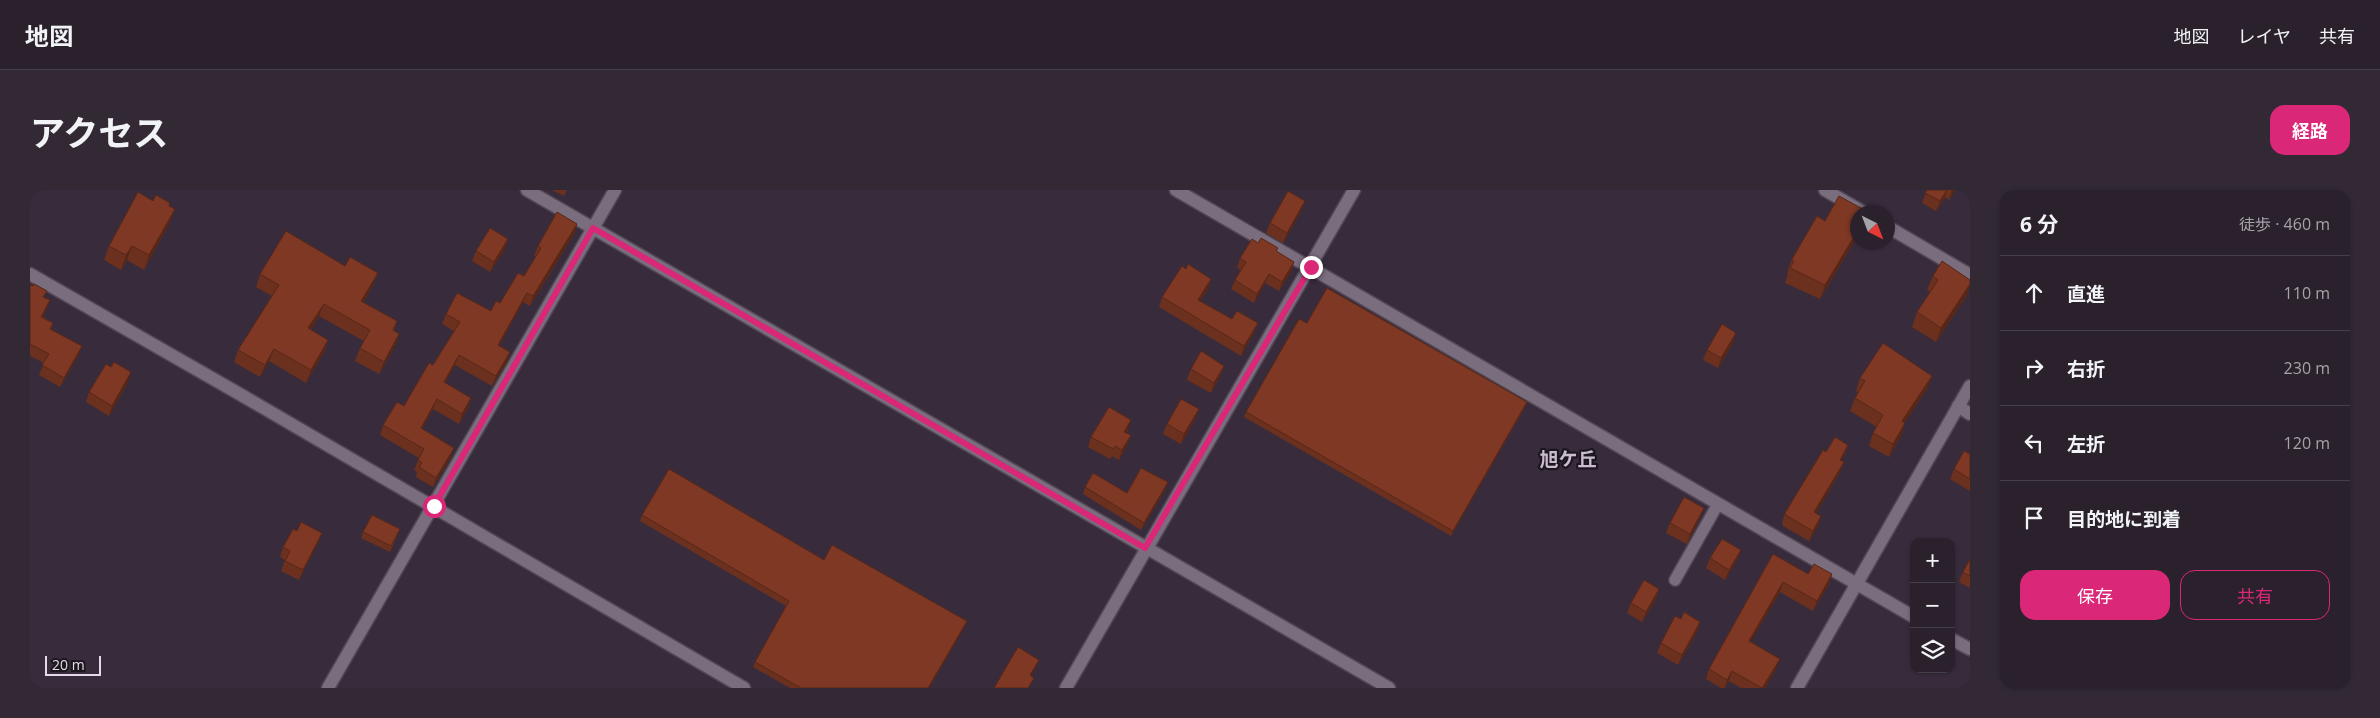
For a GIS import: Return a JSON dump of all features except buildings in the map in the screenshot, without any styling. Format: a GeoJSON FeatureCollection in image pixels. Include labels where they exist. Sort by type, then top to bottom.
{"type":"FeatureCollection","features":[{"type":"Feature","properties":{"kind":"street"},"geometry":{"type":"LineString","coordinates":[[527,190],[1389,688]]}},
{"type":"Feature","properties":{"kind":"street"},"geometry":{"type":"LineString","coordinates":[[328,688],[615,190]]}},
{"type":"Feature","properties":{"kind":"street"},"geometry":{"type":"LineString","coordinates":[[1176,190],[1910,615]]}},
{"type":"Feature","properties":{"kind":"street"},"geometry":{"type":"LineString","coordinates":[[1066,688],[1145,548],[1311,267],[1354,190]]}},
{"type":"Feature","properties":{"kind":"street"},"geometry":{"type":"LineString","coordinates":[[1825,190],[1851,205]]}},
{"type":"Feature","properties":{"kind":"street"},"geometry":{"type":"LineString","coordinates":[[1895,231],[1970,275]]}},
{"type":"Feature","properties":{"kind":"street"},"geometry":{"type":"LineString","coordinates":[[30,274],[434,506],[744,688]]}},
{"type":"Feature","properties":{"kind":"street"},"geometry":{"type":"LineString","coordinates":[[1797,688],[1970,386]]}},
{"type":"Feature","properties":{"kind":"street"},"geometry":{"type":"LineString","coordinates":[[1958,406],[1970,414]]}},
{"type":"Feature","properties":{"kind":"street"},"geometry":{"type":"LineString","coordinates":[[1955,640],[1970,649]]}},
{"type":"Feature","properties":{"kind":"lane"},"geometry":{"type":"LineString","coordinates":[[1675,580],[1718,504]]}},
{"type":"Feature","properties":{"kind":"district","name":"旭ケ丘"},"geometry":{"type":"Point","coordinates":[1568,459]}},
{"type":"Feature","properties":{"kind":"route"},"geometry":{"type":"LineString","coordinates":[[434,506],[593,228],[1145,548],[1311,267]]}}]}
